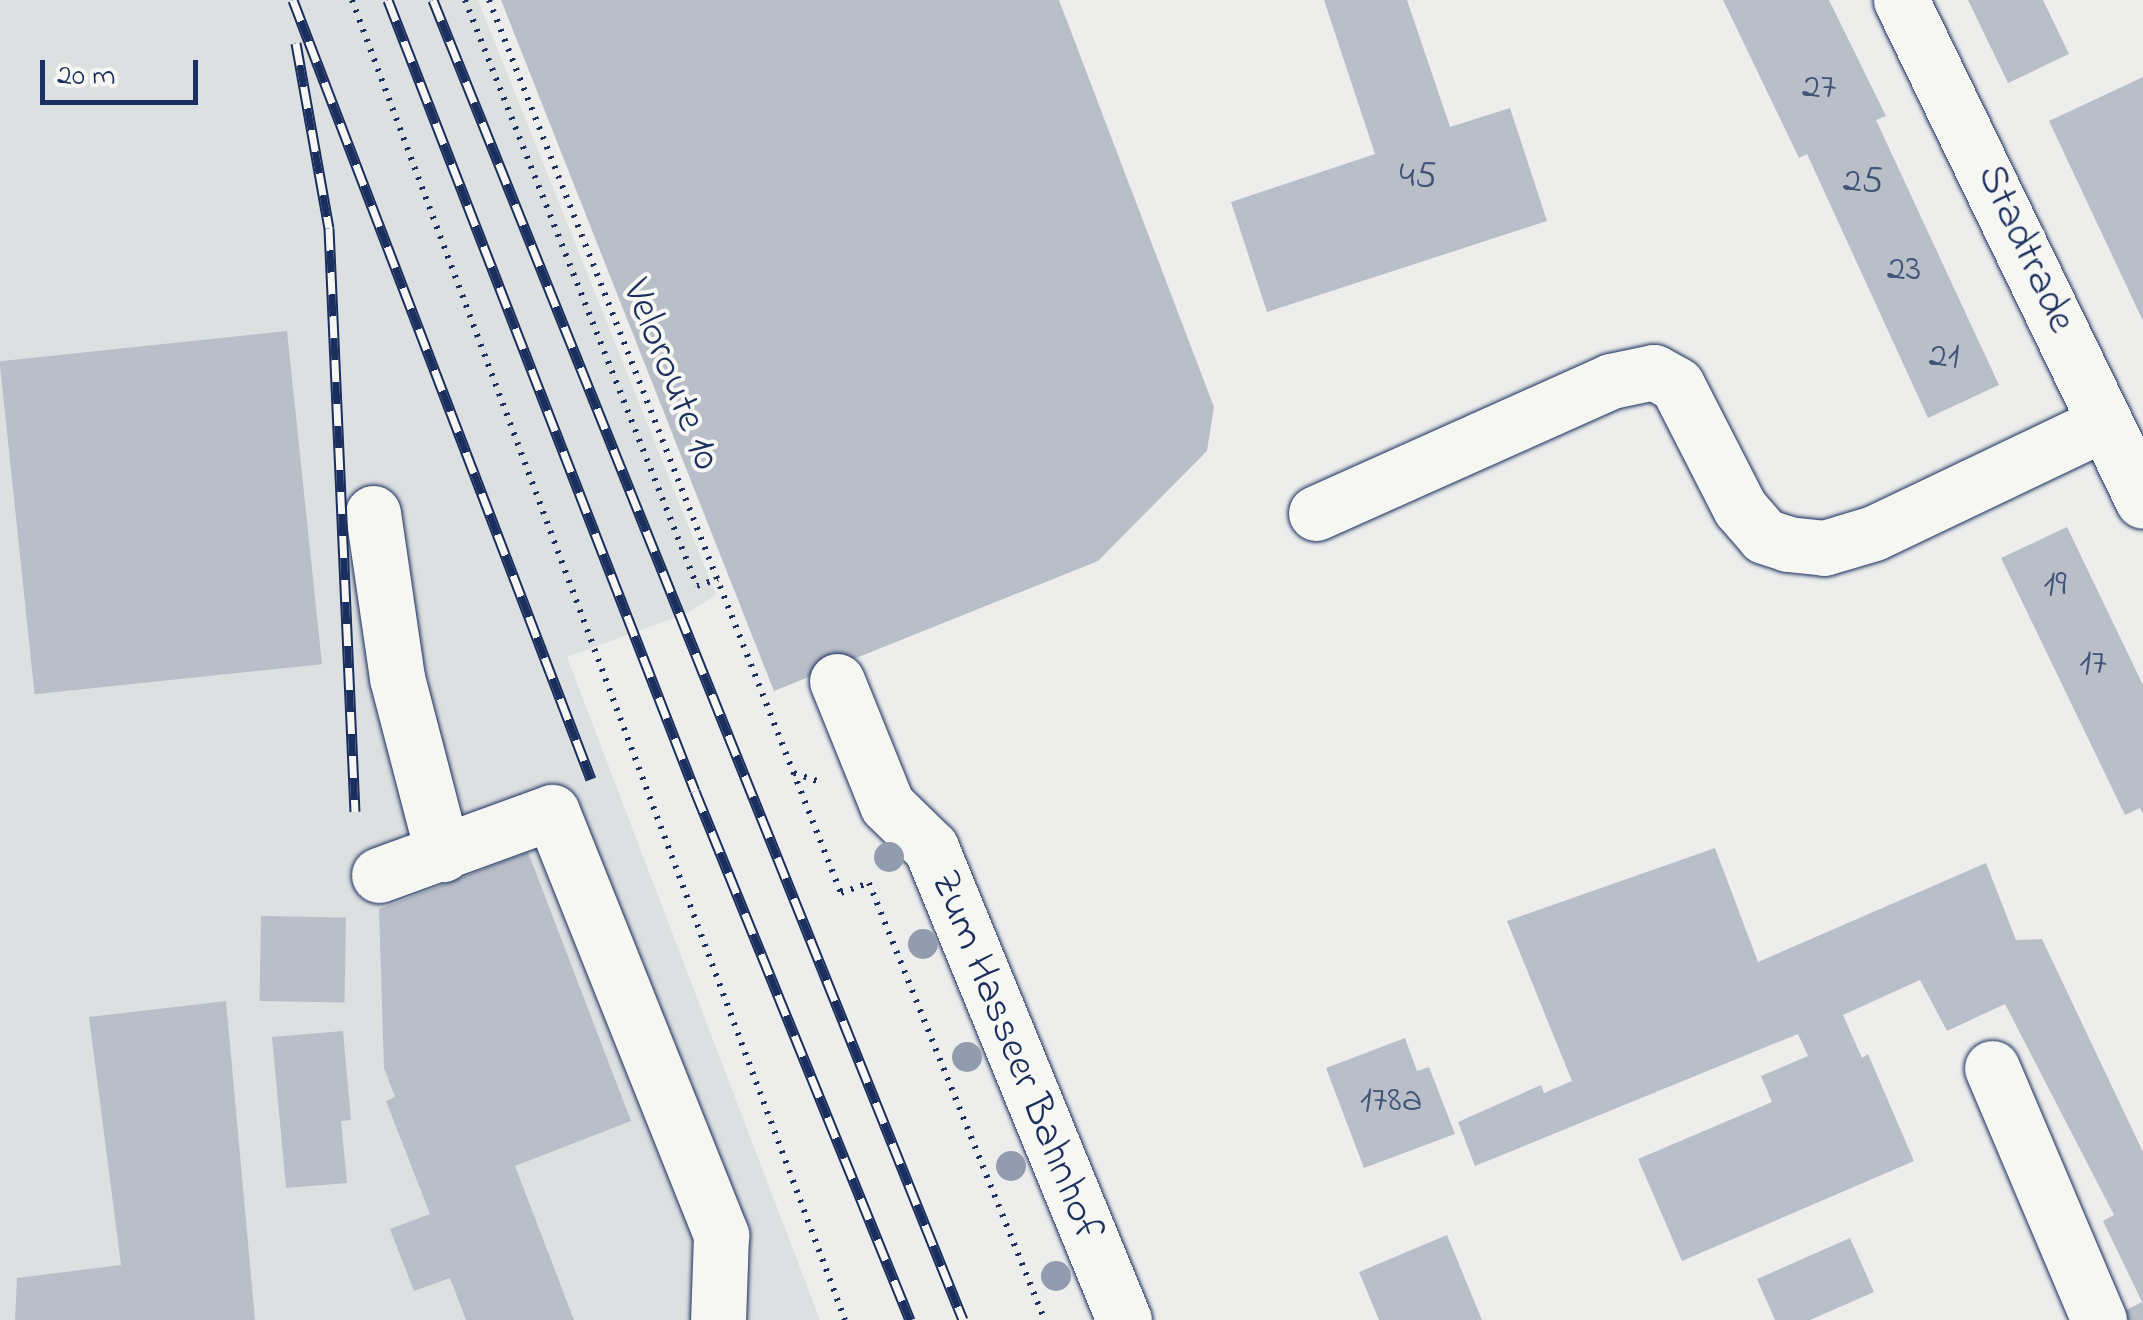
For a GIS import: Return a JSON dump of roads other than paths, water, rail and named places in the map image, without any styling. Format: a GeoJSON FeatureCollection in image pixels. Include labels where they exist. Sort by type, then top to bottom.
{"type":"FeatureCollection","features":[{"type":"Feature","properties":{"kind":"street","name":"Stadtrade"},"geometry":{"type":"LineString","coordinates":[[1901,0],[2143,501]]}},
{"type":"Feature","properties":{"kind":"street"},"geometry":{"type":"LineString","coordinates":[[1316,513],[1611,380],[1654,372],[1677,385],[1740,508],[1764,536],[1788,544],[1824,548],[1874,533],[2105,422]]}},
{"type":"Feature","properties":{"kind":"street"},"geometry":{"type":"LineString","coordinates":[[373,513],[398,678],[442,854]]}},
{"type":"Feature","properties":{"kind":"street","name":"Zum Hasseer Bahnhof"},"geometry":{"type":"LineString","coordinates":[[837,681],[887,806],[931,848],[1124,1320]]}},
{"type":"Feature","properties":{"kind":"street"},"geometry":{"type":"LineString","coordinates":[[378,875],[552,812],[721,1235],[718,1320]]}},
{"type":"Feature","properties":{"kind":"street"},"geometry":{"type":"LineString","coordinates":[[1992,1068],[2099,1320]]}},
{"type":"Feature","properties":{"kind":"railway"},"geometry":{"type":"LineString","coordinates":[[293,0],[591,779]]}},
{"type":"Feature","properties":{"kind":"railway"},"geometry":{"type":"LineString","coordinates":[[388,0],[695,791],[910,1320]]}},
{"type":"Feature","properties":{"kind":"railway"},"geometry":{"type":"LineString","coordinates":[[433,0],[963,1320]]}},
{"type":"Feature","properties":{"kind":"railway"},"geometry":{"type":"LineString","coordinates":[[296,43],[329,228],[355,811]]}}]}
